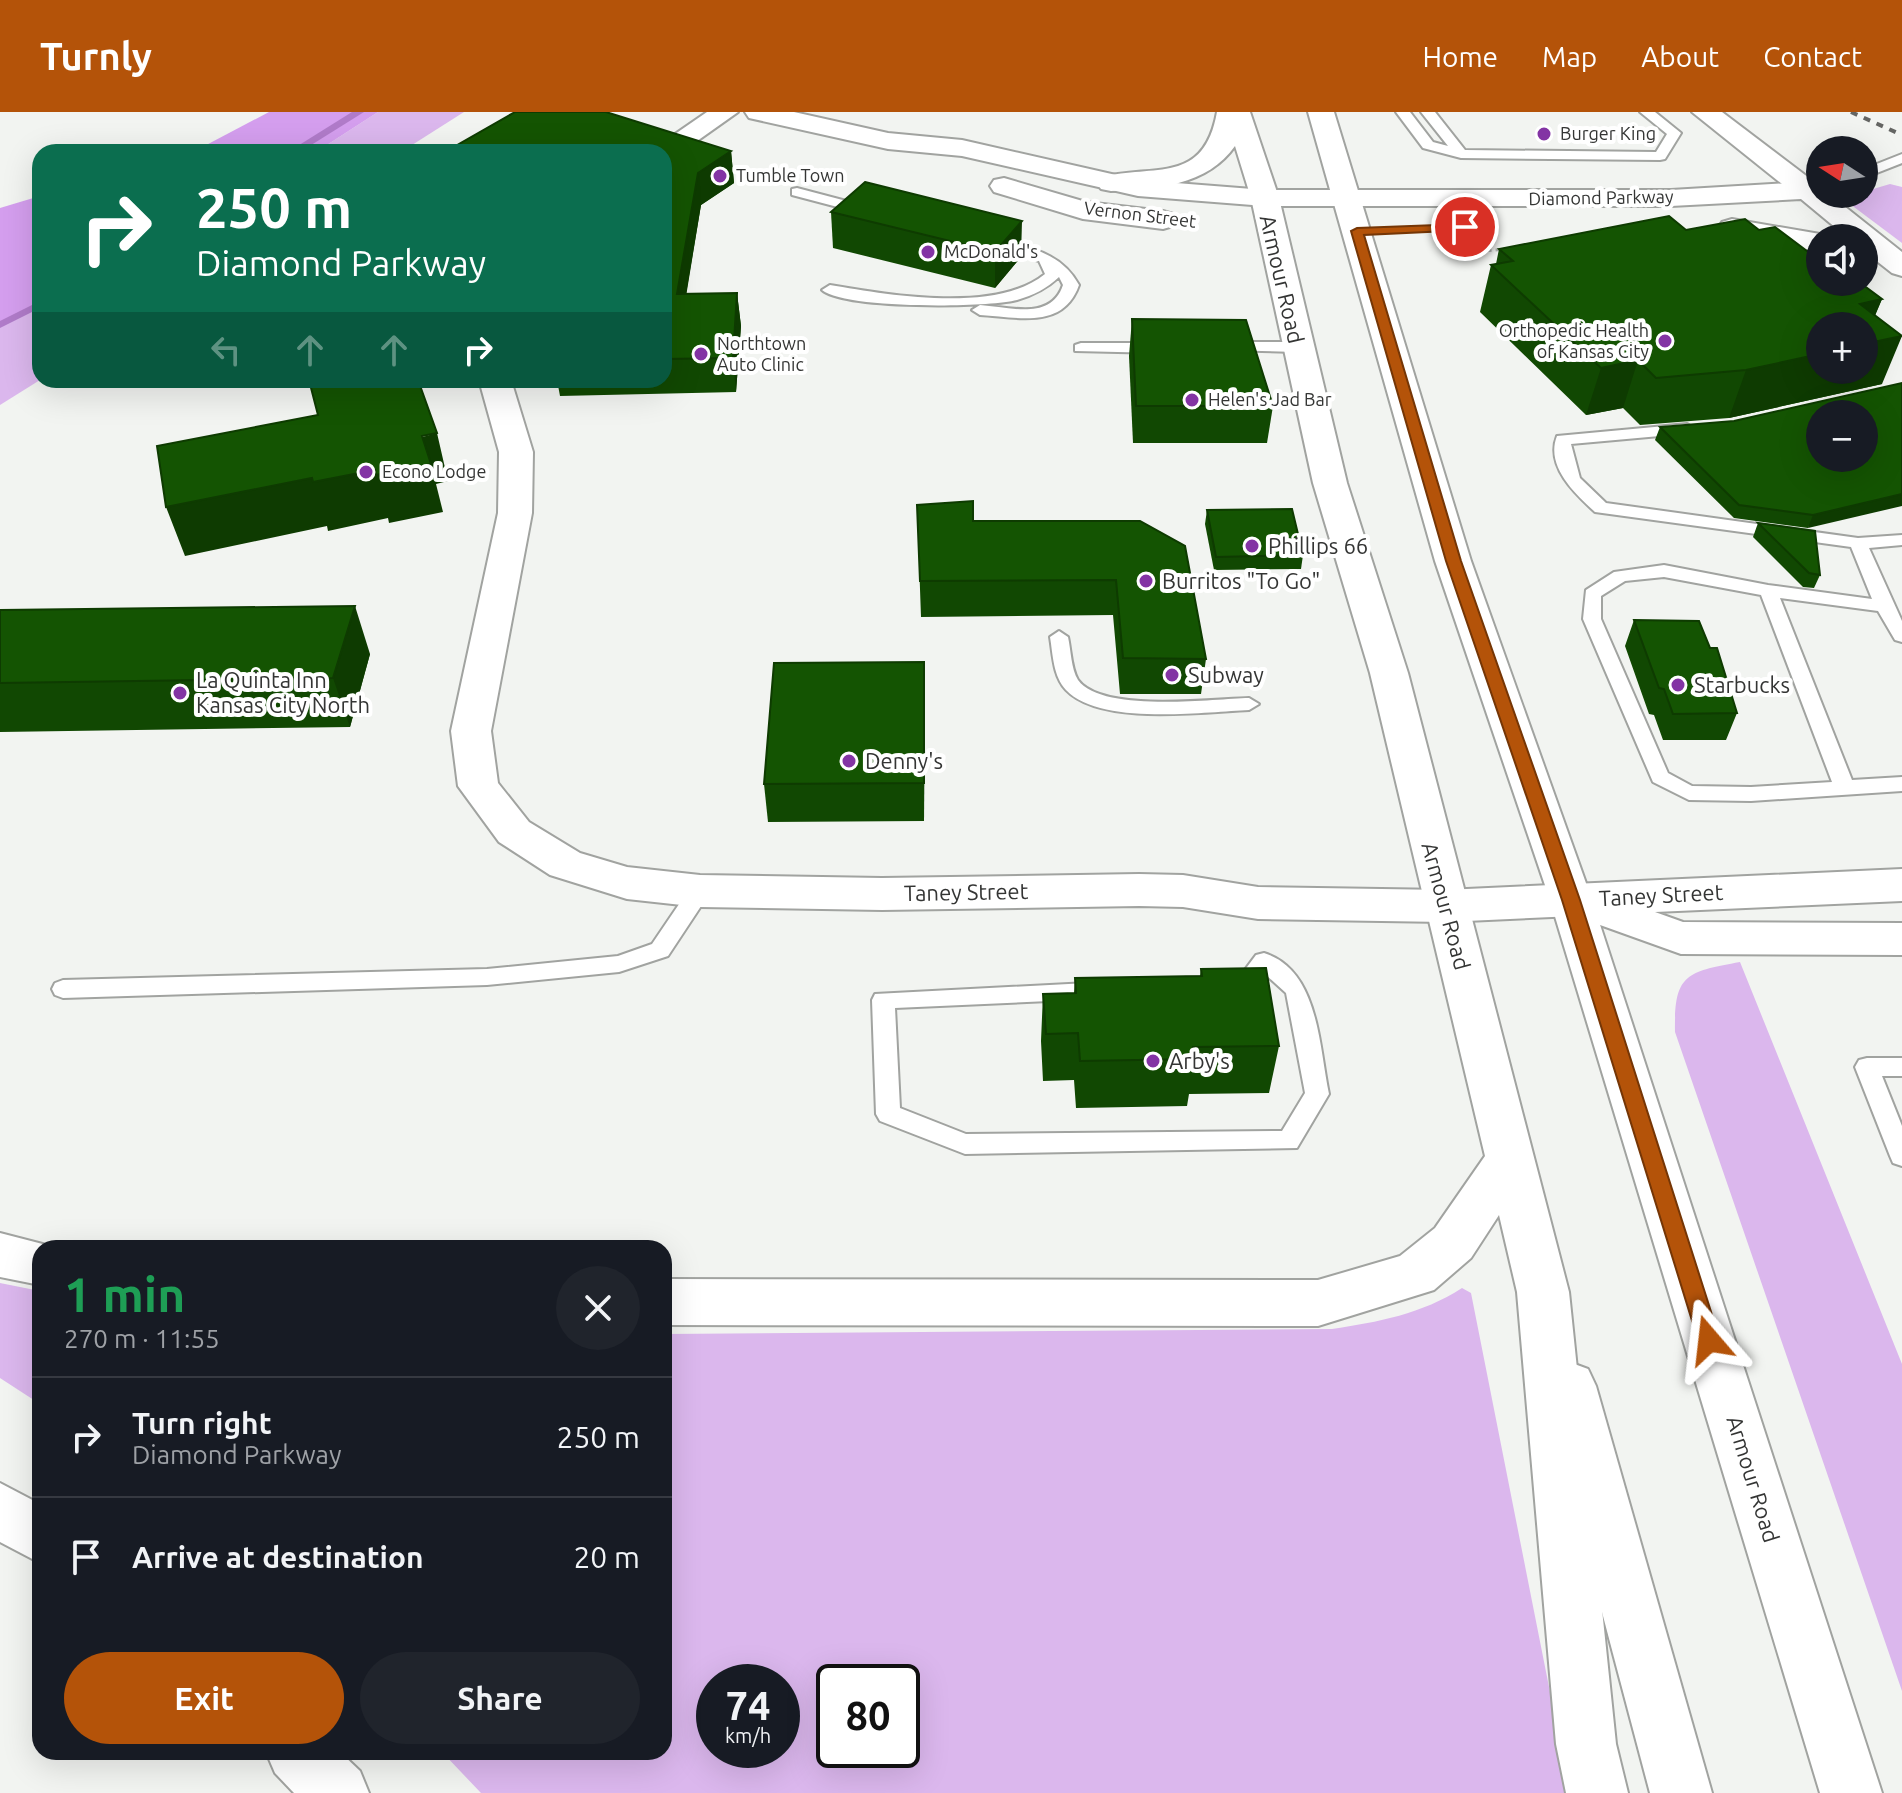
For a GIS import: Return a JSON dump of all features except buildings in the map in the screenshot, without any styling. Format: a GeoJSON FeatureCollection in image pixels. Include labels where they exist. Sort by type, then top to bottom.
{"type":"FeatureCollection","features":[{"type":"Feature","properties":{"kind":"main road"},"geometry":{"type":"LineString","coordinates":[[672,146],[725,112]]}},
{"type":"Feature","properties":{"kind":"main road","name":"Vernon Street"},"geometry":{"type":"LineString","coordinates":[[758,112],[888,141],[962,148],[1268,220],[1355,223]]}},
{"type":"Feature","properties":{"kind":"main road"},"geometry":{"type":"LineString","coordinates":[[1111,183],[1168,177],[1198,165],[1219,150],[1230,112]]}},
{"type":"Feature","properties":{"kind":"main road","name":"Armour Road"},"geometry":{"type":"LineString","coordinates":[[1237,112],[1268,220],[1330,483],[1389,673],[1543,1292],[1681,1793]]}},
{"type":"Feature","properties":{"kind":"main road","name":"Armour Road"},"geometry":{"type":"LineString","coordinates":[[1321,112],[1453,561],[1571,900],[1851,1793]]}},
{"type":"Feature","properties":{"kind":"main road"},"geometry":{"type":"LineString","coordinates":[[1705,112],[1806,182]]}},
{"type":"Feature","properties":{"kind":"main road","name":"Vernon Street"},"geometry":{"type":"LineString","coordinates":[[888,141],[911,159],[1083,210],[1198,223]]}},
{"type":"Feature","properties":{"kind":"main road","name":"Diamond Parkway"},"geometry":{"type":"LineString","coordinates":[[1355,223],[1806,189]]}},
{"type":"Feature","properties":{"kind":"main road","name":"Diamond Parkway"},"geometry":{"type":"LineString","coordinates":[[1515,237],[1794,206],[1806,195]]}},
{"type":"Feature","properties":{"kind":"main road"},"geometry":{"type":"LineString","coordinates":[[1836,208],[1900,265]]}},
{"type":"Feature","properties":{"kind":"main road"},"geometry":{"type":"LineString","coordinates":[[1641,221],[1744,229],[1806,240]]}},
{"type":"Feature","properties":{"kind":"main road"},"geometry":{"type":"LineString","coordinates":[[1878,258],[1900,265]]}},
{"type":"Feature","properties":{"kind":"main road","name":"Taney Street"},"geometry":{"type":"LineString","coordinates":[[497,388],[516,452],[515,513],[471,731],[478,786],[514,832],[565,864],[627,883],[700,891],[882,894],[1139,890],[1183,891],[1258,903],[1445,906],[1902,885]]}},
{"type":"Feature","properties":{"kind":"main road"},"geometry":{"type":"LineString","coordinates":[[1571,900],[1681,938],[1902,939]]}},
{"type":"Feature","properties":{"kind":"main road"},"geometry":{"type":"LineString","coordinates":[[672,1302],[1318,1303],[1416,1274],[1453,1243],[1509,1160]]}},
{"type":"Feature","properties":{"kind":"main road"},"geometry":{"type":"LineString","coordinates":[[0,1255],[32,1261]]}},
{"type":"Feature","properties":{"kind":"main road"},"geometry":{"type":"LineString","coordinates":[[1543,1292],[1586,1744],[1597,1793]]}},
{"type":"Feature","properties":{"kind":"main road"},"geometry":{"type":"LineString","coordinates":[[0,1510],[32,1531]]}},
{"type":"Feature","properties":{"kind":"main road"},"geometry":{"type":"LineString","coordinates":[[304,1760],[338,1793]]}},
{"type":"Feature","properties":{"kind":"lane"},"geometry":{"type":"LineString","coordinates":[[1403,112],[1428,145],[1461,154],[1660,156],[1674,133],[1647,112]]}},
{"type":"Feature","properties":{"kind":"lane"},"geometry":{"type":"LineString","coordinates":[[1428,112],[1461,154]]}},
{"type":"Feature","properties":{"kind":"lane"},"geometry":{"type":"LineString","coordinates":[[1878,168],[1902,158]]}},
{"type":"Feature","properties":{"kind":"lane"},"geometry":{"type":"LineString","coordinates":[[797,192],[889,216]]}},
{"type":"Feature","properties":{"kind":"lane"},"geometry":{"type":"LineString","coordinates":[[982,240],[1045,258],[1062,268],[1071,285],[1067,301],[1050,313],[902,310],[882,308],[830,290],[907,300],[1012,297],[1048,282],[1053,275],[1045,258]]}},
{"type":"Feature","properties":{"kind":"lane"},"geometry":{"type":"LineString","coordinates":[[1205,347],[1297,347]]}},
{"type":"Feature","properties":{"kind":"lane"},"geometry":{"type":"LineString","coordinates":[[1081,348],[1174,348]]}},
{"type":"Feature","properties":{"kind":"lane"},"geometry":{"type":"LineString","coordinates":[[1701,428],[1563,440],[1562,459],[1573,483],[1601,508],[1858,543],[1902,540]]}},
{"type":"Feature","properties":{"kind":"lane"},"geometry":{"type":"LineString","coordinates":[[1858,543],[1884,606],[1902,636]]}},
{"type":"Feature","properties":{"kind":"lane"},"geometry":{"type":"LineString","coordinates":[[1884,606],[1768,591],[1664,571],[1620,576],[1592,594],[1592,619],[1660,777],[1689,793],[1751,794],[1902,784]]}},
{"type":"Feature","properties":{"kind":"lane"},"geometry":{"type":"LineString","coordinates":[[1768,591],[1844,786]]}},
{"type":"Feature","properties":{"kind":"lane"},"geometry":{"type":"LineString","coordinates":[[1059,637],[1069,682],[1086,699],[1127,705],[1249,704]]}},
{"type":"Feature","properties":{"kind":"lane"},"geometry":{"type":"LineString","coordinates":[[63,989],[487,977],[619,964],[660,950],[700,891]]}},
{"type":"Feature","properties":{"kind":"lane"},"geometry":{"type":"LineString","coordinates":[[1264,961],[1296,989],[1317,1094],[1289,1141],[965,1144],[888,1114],[883,1000],[1247,983],[1264,961]]}},
{"type":"Feature","properties":{"kind":"lane"},"geometry":{"type":"LineString","coordinates":[[1902,1067],[1867,1067],[1902,1156]]}},
{"type":"Feature","properties":{"kind":"path"},"geometry":{"type":"LineString","coordinates":[[1440,238],[1447,254],[1515,237]]}},
{"type":"Feature","properties":{"kind":"shaded area"},"geometry":{"type":"Polygon","coordinates":[[[269,112],[378,112],[328,144],[208,144],[269,112]]]}},
{"type":"Feature","properties":{"kind":"shaded area"},"geometry":{"type":"Polygon","coordinates":[[[378,112],[464,112],[414,144],[328,144],[378,112]]]}},
{"type":"Feature","properties":{"kind":"shaded area"},"geometry":{"type":"Polygon","coordinates":[[[1890,184],[1902,187],[1902,243],[1855,208],[1878,208],[1878,188],[1890,184]]]}},
{"type":"Feature","properties":{"kind":"shaded area"},"geometry":{"type":"Polygon","coordinates":[[[32,198],[32,309],[0,325],[0,208],[32,198]]]}},
{"type":"Feature","properties":{"kind":"shaded area"},"geometry":{"type":"Polygon","coordinates":[[[32,309],[32,385],[0,405],[0,325],[32,309]]]}},
{"type":"Feature","properties":{"kind":"shaded area"},"geometry":{"type":"Polygon","coordinates":[[[1740,962],[1902,1364],[1902,1691],[1675,1032],[1677,998],[1687,979],[1707,969],[1740,962]]]}},
{"type":"Feature","properties":{"kind":"shaded area"},"geometry":{"type":"Polygon","coordinates":[[[0,1283],[32,1289],[32,1399],[0,1378],[0,1283]]]}},
{"type":"Feature","properties":{"kind":"shaded area"},"geometry":{"type":"Polygon","coordinates":[[[1462,1288],[1471,1293],[1570,1793],[481,1793],[450,1760],[672,1760],[672,1334],[1332,1329],[1399,1316],[1462,1288]]]}},
{"type":"Feature","properties":{"kind":"waterway"},"geometry":{"type":"LineString","coordinates":[[306,144],[359,112]]}},
{"type":"Feature","properties":{"kind":"waterway"},"geometry":{"type":"LineString","coordinates":[[0,325],[32,308]]}},
{"type":"Feature","properties":{"kind":"railway"},"geometry":{"type":"LineString","coordinates":[[1851,112],[1902,135]]}},
{"type":"Feature","properties":{"kind":"place","name":"Burger King"},"geometry":{"type":"Point","coordinates":[1544,134]}},
{"type":"Feature","properties":{"kind":"place","name":"Tumble Town"},"geometry":{"type":"Point","coordinates":[720,176]}},
{"type":"Feature","properties":{"kind":"place","name":"McDonald's"},"geometry":{"type":"Point","coordinates":[928,252]}},
{"type":"Feature","properties":{"kind":"place","name":"Orthopedic Health of Kansas City"},"geometry":{"type":"Point","coordinates":[1665,341]}},
{"type":"Feature","properties":{"kind":"place","name":"Northtown Auto Clinic"},"geometry":{"type":"Point","coordinates":[701,354]}},
{"type":"Feature","properties":{"kind":"place","name":"Helen's Jad Bar"},"geometry":{"type":"Point","coordinates":[1192,400]}},
{"type":"Feature","properties":{"kind":"place","name":"Econo Lodge"},"geometry":{"type":"Point","coordinates":[366,472]}},
{"type":"Feature","properties":{"kind":"place","name":"Phillips 66"},"geometry":{"type":"Point","coordinates":[1252,546]}},
{"type":"Feature","properties":{"kind":"place","name":"Burritos \"To Go\""},"geometry":{"type":"Point","coordinates":[1146,581]}},
{"type":"Feature","properties":{"kind":"place","name":"Subway"},"geometry":{"type":"Point","coordinates":[1172,675]}},
{"type":"Feature","properties":{"kind":"place","name":"Starbucks"},"geometry":{"type":"Point","coordinates":[1678,685]}},
{"type":"Feature","properties":{"kind":"place","name":"La Quinta Inn Kansas City North"},"geometry":{"type":"Point","coordinates":[180,693]}},
{"type":"Feature","properties":{"kind":"place","name":"Denny's"},"geometry":{"type":"Point","coordinates":[849,761]}},
{"type":"Feature","properties":{"kind":"place","name":"Arby's"},"geometry":{"type":"Point","coordinates":[1153,1061]}},
{"type":"Feature","properties":{"kind":"route"},"geometry":{"type":"LineString","coordinates":[[1465,227],[1357,231],[1453,561],[1571,900],[1709,1340]]}}]}
